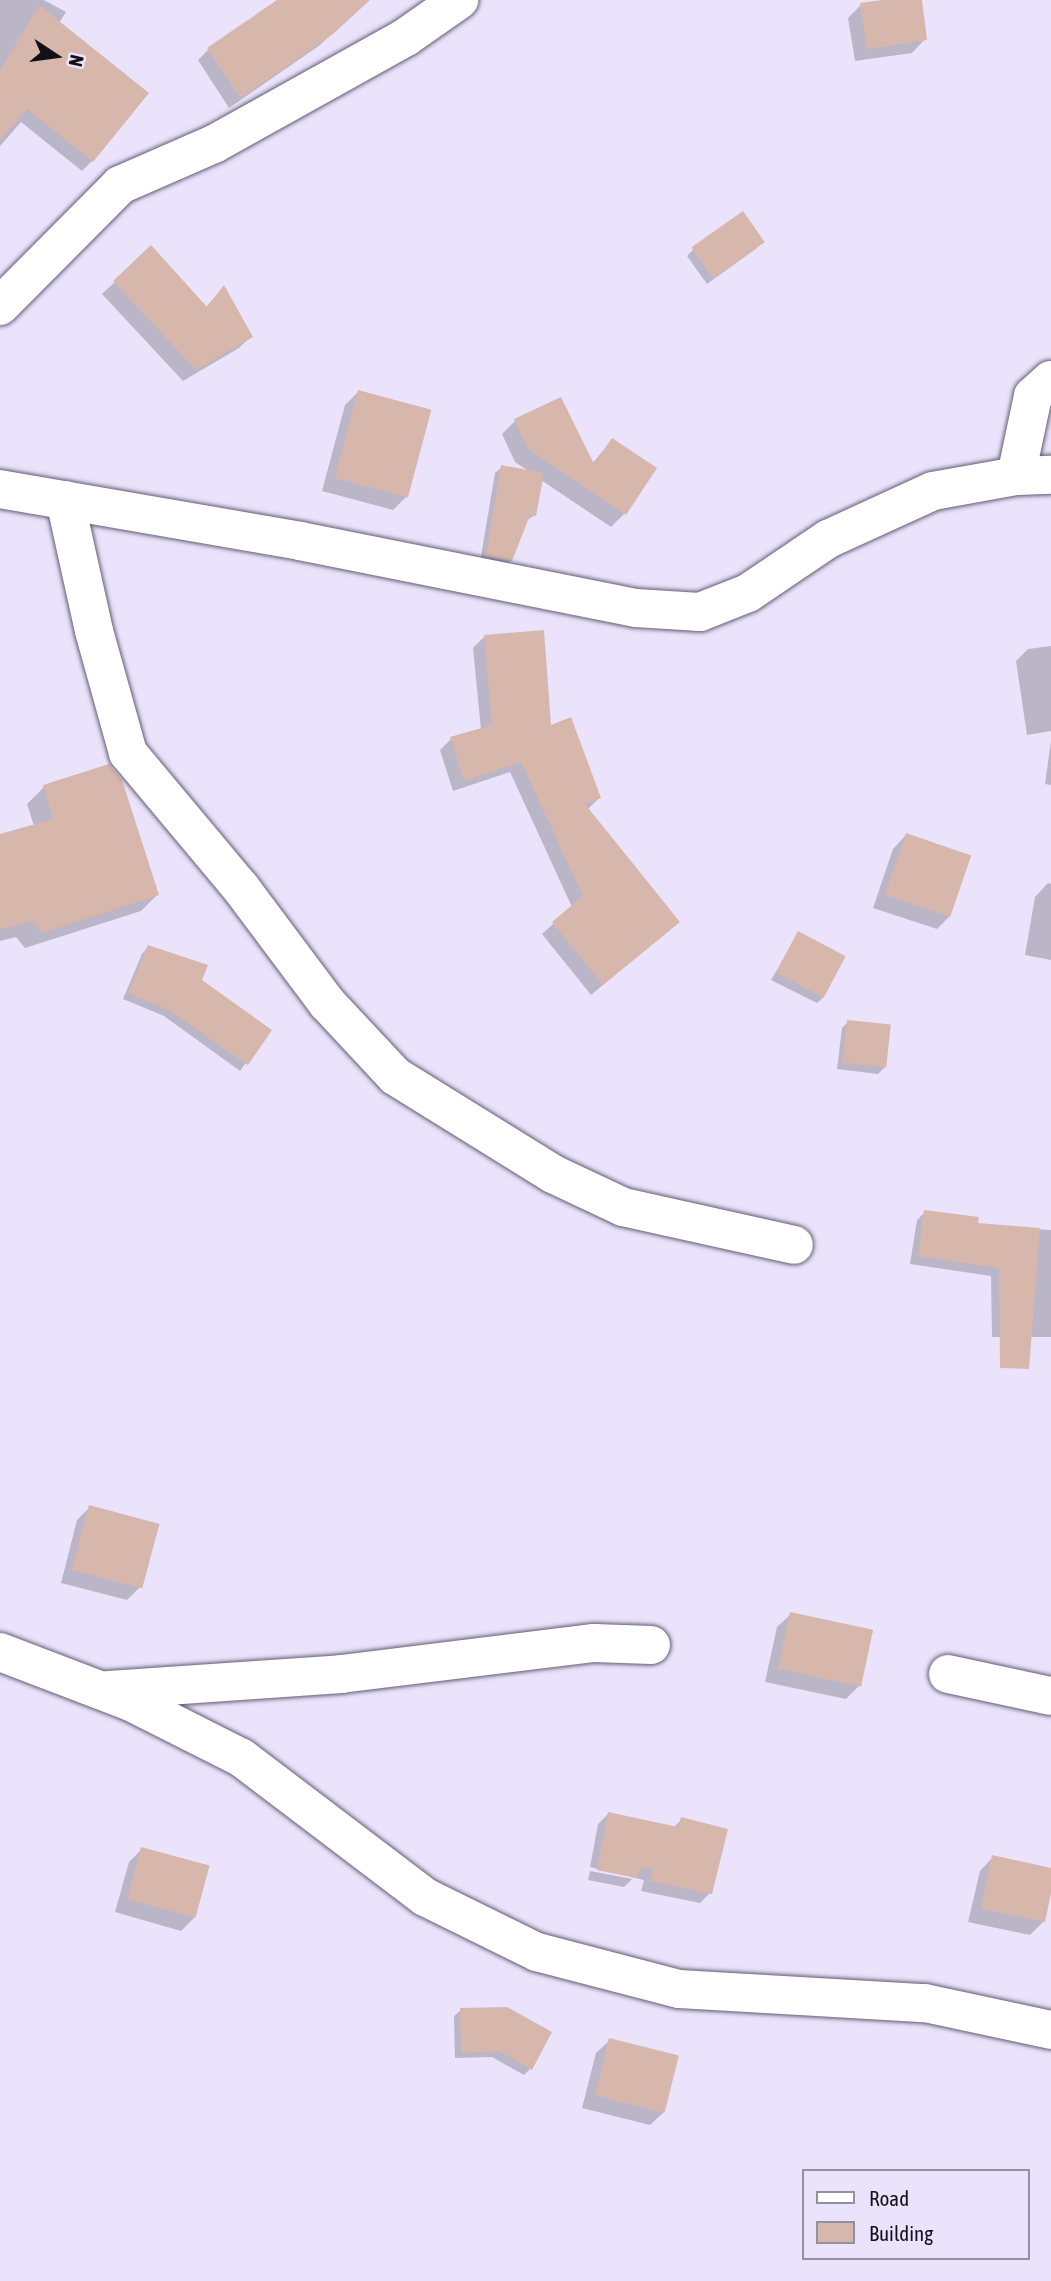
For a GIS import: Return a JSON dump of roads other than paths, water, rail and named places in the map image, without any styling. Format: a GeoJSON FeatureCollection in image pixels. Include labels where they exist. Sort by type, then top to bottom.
{"type":"FeatureCollection","features":[{"type":"Feature","properties":{"kind":"street"},"geometry":{"type":"LineString","coordinates":[[0,306],[120,185],[214,144],[406,37],[459,0]]}},
{"type":"Feature","properties":{"kind":"street"},"geometry":{"type":"LineString","coordinates":[[0,489],[300,541],[636,607],[700,612],[748,593],[828,539],[933,491],[1034,475],[1033,396],[1051,380]]}},
{"type":"Feature","properties":{"kind":"street"},"geometry":{"type":"LineString","coordinates":[[65,500],[93,631],[128,753],[241,888],[327,1003],[395,1076],[553,1174],[622,1207],[794,1245]]}},
{"type":"Feature","properties":{"kind":"street"},"geometry":{"type":"LineString","coordinates":[[100,1690],[341,1674],[594,1643],[651,1645]]}},
{"type":"Feature","properties":{"kind":"street"},"geometry":{"type":"LineString","coordinates":[[0,1652],[131,1702],[242,1758],[425,1898],[537,1952],[679,1989],[925,2003],[1051,2030]]}},
{"type":"Feature","properties":{"kind":"street"},"geometry":{"type":"LineString","coordinates":[[948,1674],[1051,1696]]}}]}
